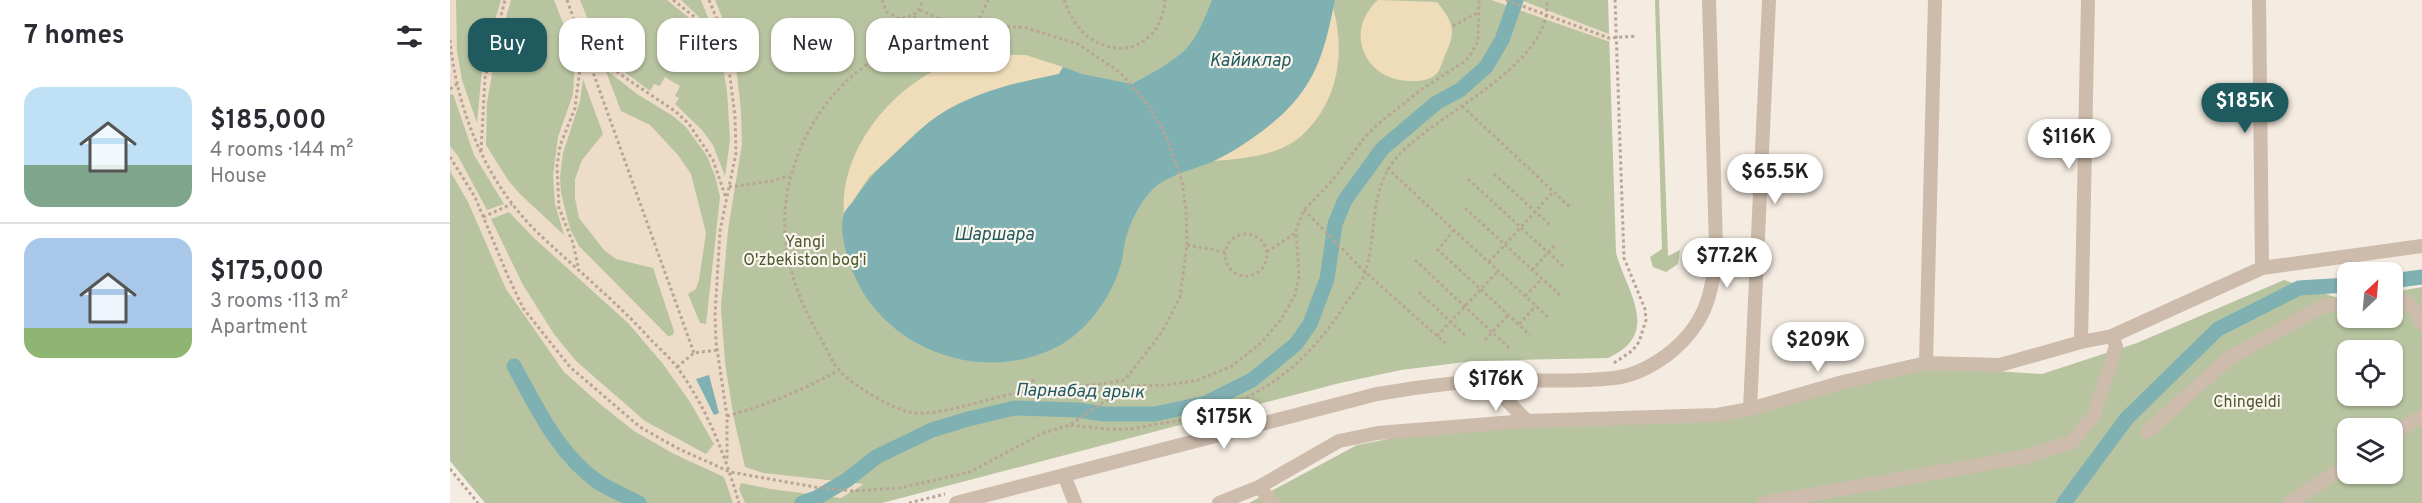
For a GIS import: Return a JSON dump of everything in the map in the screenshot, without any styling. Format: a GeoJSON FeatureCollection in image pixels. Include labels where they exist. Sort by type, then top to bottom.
{"type":"FeatureCollection","features":[{"type":"Feature","properties":{"kind":"street"},"geometry":{"type":"LineString","coordinates":[[956,497],[1064,475],[1377,394],[1423,386],[1488,381],[1615,378],[1653,366],[1683,343],[1698,324],[1707,305],[1714,277],[1716,248],[1709,0]]}},
{"type":"Feature","properties":{"kind":"street"},"geometry":{"type":"LineString","coordinates":[[1750,409],[1769,0]]}},
{"type":"Feature","properties":{"kind":"street"},"geometry":{"type":"LineString","coordinates":[[1926,363],[1935,0]]}},
{"type":"Feature","properties":{"kind":"street"},"geometry":{"type":"LineString","coordinates":[[2081,342],[2088,0]]}},
{"type":"Feature","properties":{"kind":"street"},"geometry":{"type":"LineString","coordinates":[[2259,0],[2262,268]]}},
{"type":"Feature","properties":{"kind":"street"},"geometry":{"type":"LineString","coordinates":[[1219,503],[1259,487],[1339,441],[1378,433],[1527,421],[1717,415],[1750,409],[1843,381],[1926,363],[2000,365],[2081,342],[2112,336],[2262,268],[2422,246]]}},
{"type":"Feature","properties":{"kind":"street"},"geometry":{"type":"LineString","coordinates":[[2403,300],[2413,306],[2422,324]]}},
{"type":"Feature","properties":{"kind":"street"},"geometry":{"type":"LineString","coordinates":[[2147,432],[2229,358],[2323,306],[2337,305]]}},
{"type":"Feature","properties":{"kind":"street"},"geometry":{"type":"LineString","coordinates":[[1764,503],[2024,457],[2072,442],[2094,415],[2116,346],[2112,336]]}},
{"type":"Feature","properties":{"kind":"street"},"geometry":{"type":"LineString","coordinates":[[1488,381],[1527,421]]}},
{"type":"Feature","properties":{"kind":"street"},"geometry":{"type":"LineString","coordinates":[[2403,428],[2422,416]]}},
{"type":"Feature","properties":{"kind":"street"},"geometry":{"type":"LineString","coordinates":[[2289,503],[2337,472]]}},
{"type":"Feature","properties":{"kind":"street"},"geometry":{"type":"LineString","coordinates":[[1064,475],[1075,503]]}},
{"type":"Feature","properties":{"kind":"street"},"geometry":{"type":"LineString","coordinates":[[1259,487],[1273,503]]}},
{"type":"Feature","properties":{"kind":"path"},"geometry":{"type":"LineString","coordinates":[[481,156],[485,78],[506,0]]}},
{"type":"Feature","properties":{"kind":"path"},"geometry":{"type":"LineString","coordinates":[[567,0],[574,18]]}},
{"type":"Feature","properties":{"kind":"path"},"geometry":{"type":"LineString","coordinates":[[673,0],[696,18]]}},
{"type":"Feature","properties":{"kind":"path"},"geometry":{"type":"LineString","coordinates":[[709,0],[716,18]]}},
{"type":"Feature","properties":{"kind":"path"},"geometry":{"type":"LineString","coordinates":[[882,0],[886,12],[898,18]]}},
{"type":"Feature","properties":{"kind":"path"},"geometry":{"type":"LineString","coordinates":[[905,18],[914,16],[920,10],[922,0]]}},
{"type":"Feature","properties":{"kind":"path"},"geometry":{"type":"LineString","coordinates":[[980,18],[988,0]]}},
{"type":"Feature","properties":{"kind":"path"},"geometry":{"type":"LineString","coordinates":[[1064,0],[1071,19],[1086,35],[1105,46],[1131,49],[1149,38],[1160,21],[1165,0]]}},
{"type":"Feature","properties":{"kind":"path"},"geometry":{"type":"LineString","coordinates":[[450,157],[475,197],[524,308],[570,367],[640,427],[677,448],[730,472],[815,487],[853,491],[900,488],[970,472],[1043,433],[1070,425],[1126,388],[1198,380],[1232,366],[1262,342],[1282,318],[1295,295],[1299,276],[1297,232],[1304,210],[1332,181],[1365,137],[1378,124],[1422,89],[1456,68],[1471,54],[1478,41],[1479,0]]}},
{"type":"Feature","properties":{"kind":"path"},"geometry":{"type":"LineString","coordinates":[[1506,0],[1609,38],[1637,36]]}},
{"type":"Feature","properties":{"kind":"path"},"geometry":{"type":"LineString","coordinates":[[1070,425],[1126,429],[1186,420],[1237,404],[1284,374],[1315,347],[1365,272],[1376,195],[1387,168],[1401,152],[1492,84],[1524,56],[1540,35],[1548,15],[1547,0]]}},
{"type":"Feature","properties":{"kind":"path"},"geometry":{"type":"LineString","coordinates":[[1605,366],[1621,360],[1632,351],[1639,342],[1646,320],[1645,309],[1624,258],[1615,0]]}},
{"type":"Feature","properties":{"kind":"path"},"geometry":{"type":"LineString","coordinates":[[920,10],[938,18]]}},
{"type":"Feature","properties":{"kind":"path"},"geometry":{"type":"LineString","coordinates":[[1453,26],[1479,12]]}},
{"type":"Feature","properties":{"kind":"path"},"geometry":{"type":"LineString","coordinates":[[1010,27],[1027,28],[1078,44],[1121,73],[1150,108],[1166,136],[1182,181],[1187,245],[1180,297],[1162,332],[1125,380],[1126,388]]}},
{"type":"Feature","properties":{"kind":"path"},"geometry":{"type":"LineString","coordinates":[[450,40],[457,84],[468,124],[481,156],[512,204],[539,234],[632,318],[677,367],[713,427],[740,503]]}},
{"type":"Feature","properties":{"kind":"path"},"geometry":{"type":"LineString","coordinates":[[866,65],[825,103],[804,140],[790,176],[785,233],[794,283],[812,324],[839,370],[887,404],[911,413],[937,411],[1013,394],[1125,380]]}},
{"type":"Feature","properties":{"kind":"path"},"geometry":{"type":"LineString","coordinates":[[578,268],[573,243],[559,208],[556,166],[560,146],[575,108],[580,72]]}},
{"type":"Feature","properties":{"kind":"path"},"geometry":{"type":"LineString","coordinates":[[593,72],[694,353]]}},
{"type":"Feature","properties":{"kind":"path"},"geometry":{"type":"LineString","coordinates":[[618,72],[675,111],[689,124],[713,160],[727,202]]}},
{"type":"Feature","properties":{"kind":"path"},"geometry":{"type":"LineString","coordinates":[[727,463],[727,416],[717,350],[715,315],[720,231],[736,153],[735,116],[729,72]]}},
{"type":"Feature","properties":{"kind":"path"},"geometry":{"type":"LineString","coordinates":[[450,89],[457,84]]}},
{"type":"Feature","properties":{"kind":"path"},"geometry":{"type":"LineString","coordinates":[[1461,106],[1571,208]]}},
{"type":"Feature","properties":{"kind":"path"},"geometry":{"type":"LineString","coordinates":[[1387,168],[1549,318]]}},
{"type":"Feature","properties":{"kind":"path"},"geometry":{"type":"LineString","coordinates":[[1494,174],[1550,225]]}},
{"type":"Feature","properties":{"kind":"path"},"geometry":{"type":"LineString","coordinates":[[729,187],[790,176]]}},
{"type":"Feature","properties":{"kind":"path"},"geometry":{"type":"LineString","coordinates":[[1468,179],[1565,268]]}},
{"type":"Feature","properties":{"kind":"path"},"geometry":{"type":"LineString","coordinates":[[1489,262],[1553,192]]}},
{"type":"Feature","properties":{"kind":"path"},"geometry":{"type":"LineString","coordinates":[[483,217],[512,204]]}},
{"type":"Feature","properties":{"kind":"path"},"geometry":{"type":"LineString","coordinates":[[1465,208],[1562,297]]}},
{"type":"Feature","properties":{"kind":"path"},"geometry":{"type":"LineString","coordinates":[[1304,210],[1365,272],[1445,343]]}},
{"type":"Feature","properties":{"kind":"path"},"geometry":{"type":"LineString","coordinates":[[1454,230],[1438,250],[1530,335]]}},
{"type":"Feature","properties":{"kind":"path"},"geometry":{"type":"LineString","coordinates":[[1267,252],[1297,232]]}},
{"type":"Feature","properties":{"kind":"path"},"geometry":{"type":"LineString","coordinates":[[1250,234],[1261,240],[1267,252],[1265,265],[1256,274],[1242,276],[1231,270],[1225,258],[1225,252],[1231,240],[1237,236],[1250,234]]}},
{"type":"Feature","properties":{"kind":"path"},"geometry":{"type":"LineString","coordinates":[[1532,270],[1555,244]]}},
{"type":"Feature","properties":{"kind":"path"},"geometry":{"type":"LineString","coordinates":[[1187,245],[1225,252]]}},
{"type":"Feature","properties":{"kind":"path"},"geometry":{"type":"LineString","coordinates":[[1415,260],[1510,349]]}},
{"type":"Feature","properties":{"kind":"path"},"geometry":{"type":"LineString","coordinates":[[1437,336],[1498,271]]}},
{"type":"Feature","properties":{"kind":"path"},"geometry":{"type":"LineString","coordinates":[[1526,296],[1542,279]]}},
{"type":"Feature","properties":{"kind":"path"},"geometry":{"type":"LineString","coordinates":[[1419,292],[1466,336]]}},
{"type":"Feature","properties":{"kind":"path"},"geometry":{"type":"LineString","coordinates":[[1519,324],[1536,306]]}},
{"type":"Feature","properties":{"kind":"path"},"geometry":{"type":"LineString","coordinates":[[1485,340],[1508,315]]}},
{"type":"Feature","properties":{"kind":"path"},"geometry":{"type":"LineString","coordinates":[[677,367],[694,353],[717,350]]}},
{"type":"Feature","properties":{"kind":"path"},"geometry":{"type":"LineString","coordinates":[[727,416],[772,403],[805,389],[839,370]]}},
{"type":"Feature","properties":{"kind":"path"},"geometry":{"type":"LineString","coordinates":[[1033,380],[1034,392]]}},
{"type":"Feature","properties":{"kind":"path"},"geometry":{"type":"LineString","coordinates":[[450,469],[478,503]]}},
{"type":"Feature","properties":{"kind":"path"},"geometry":{"type":"LineString","coordinates":[[909,503],[956,497]]}},
{"type":"Feature","properties":{"kind":"green space","name":"Yangi O'zbekiston bog'i"},"geometry":{"type":"Polygon","coordinates":[[[450,0],[1608,0],[1616,253],[1633,297],[1637,325],[1634,337],[1624,348],[1608,358],[1473,361],[1401,370],[1340,383],[882,503],[485,503],[450,461],[450,0]]]}},
{"type":"Feature","properties":{"kind":"green space"},"geometry":{"type":"Polygon","coordinates":[[[1655,0],[1659,0],[1668,256],[1680,250],[1678,264],[1666,272],[1653,267],[1650,257],[1662,249],[1655,0]]]}},
{"type":"Feature","properties":{"kind":"green space","name":"Chingeldi"},"geometry":{"type":"Polygon","coordinates":[[[2284,280],[2337,298],[2337,328],[2403,328],[2403,290],[2422,287],[2422,503],[1249,503],[1357,445],[1436,430],[1701,420],[1930,367],[2042,374],[2137,343],[2284,280]]]}},
{"type":"Feature","properties":{"kind":"sand"},"geometry":{"type":"Polygon","coordinates":[[[1378,0],[1437,2],[1450,21],[1452,33],[1449,47],[1436,75],[1420,81],[1397,79],[1383,74],[1372,65],[1364,53],[1361,40],[1362,26],[1367,13],[1378,0]]]}},
{"type":"Feature","properties":{"kind":"sand"},"geometry":{"type":"Polygon","coordinates":[[[1333,7],[1339,42],[1336,77],[1331,94],[1313,124],[1300,137],[1281,148],[1246,158],[1212,161],[1260,132],[1295,101],[1308,83],[1318,62],[1327,37],[1333,7]]]}},
{"type":"Feature","properties":{"kind":"sand"},"geometry":{"type":"Polygon","coordinates":[[[1010,55],[1026,55],[1063,67],[1059,74],[1008,85],[976,97],[929,122],[869,177],[844,214],[845,189],[851,164],[862,141],[895,99],[915,82],[933,72],[1010,72],[1010,55]]]}},
{"type":"Feature","properties":{"kind":"shaded area"},"geometry":{"type":"Polygon","coordinates":[[[450,0],[456,0],[457,51],[462,80],[477,123],[482,72],[492,72],[487,102],[486,145],[508,180],[520,194],[564,235],[555,204],[553,175],[558,137],[573,94],[574,72],[606,72],[621,111],[650,125],[678,155],[691,174],[706,233],[699,280],[696,289],[688,294],[700,323],[706,324],[720,197],[715,176],[707,156],[686,127],[609,72],[625,72],[650,91],[654,84],[660,86],[665,77],[680,86],[675,96],[679,98],[675,104],[702,130],[713,145],[725,176],[730,140],[724,72],[737,72],[742,144],[728,230],[721,307],[725,363],[745,467],[764,473],[864,484],[841,498],[741,483],[739,489],[745,503],[733,503],[724,477],[674,454],[634,431],[564,372],[506,289],[468,202],[450,171],[450,146],[458,156],[487,210],[504,204],[474,155],[453,94],[450,95],[450,0]],[[583,79],[580,101],[563,153],[560,177],[561,193],[570,229],[579,246],[668,336],[673,335],[674,331],[653,268],[616,259],[604,250],[579,218],[575,198],[575,179],[582,160],[603,134],[583,79]],[[509,212],[491,219],[523,285],[554,334],[576,361],[645,421],[706,454],[714,444],[690,402],[663,364],[628,323],[534,238],[509,212]]]}},
{"type":"Feature","properties":{"kind":"shaded area"},"geometry":{"type":"Polygon","coordinates":[[[501,0],[511,0],[506,18],[496,18],[501,0]]]}},
{"type":"Feature","properties":{"kind":"shaded area"},"geometry":{"type":"Polygon","coordinates":[[[554,0],[580,0],[587,18],[561,18],[554,0]]]}},
{"type":"Feature","properties":{"kind":"shaded area"},"geometry":{"type":"Polygon","coordinates":[[[667,0],[681,0],[700,18],[689,18],[667,0]]]}},
{"type":"Feature","properties":{"kind":"shaded area"},"geometry":{"type":"Polygon","coordinates":[[[701,0],[715,0],[722,18],[708,18],[701,0]]]}},
{"type":"Feature","properties":{"kind":"shaded area"},"geometry":{"type":"Polygon","coordinates":[[[1491,0],[1521,0],[1609,34],[1610,42],[1491,0]]]}},
{"type":"Feature","properties":{"kind":"water","name":"Шаршара"},"geometry":{"type":"Polygon","coordinates":[[[1212,0],[1335,0],[1320,59],[1313,75],[1293,104],[1261,132],[1225,155],[1172,177],[1153,189],[1142,203],[1130,226],[1116,279],[1104,302],[1078,333],[1057,347],[1026,358],[995,362],[963,360],[933,351],[905,336],[881,316],[862,291],[849,261],[842,225],[845,211],[868,181],[912,137],[928,123],[957,104],[990,91],[1059,74],[1063,67],[1082,74],[1132,84],[1166,64],[1190,45],[1212,0]]]}},
{"type":"Feature","properties":{"kind":"water"},"geometry":{"type":"Polygon","coordinates":[[[709,375],[719,413],[714,415],[696,379],[709,375]]]}},
{"type":"Feature","properties":{"kind":"waterway","name":"Парнабад арык"},"geometry":{"type":"LineString","coordinates":[[802,503],[816,498],[847,480],[876,457],[932,430],[968,419],[1015,408],[1077,410],[1104,414],[1155,414],[1206,403],[1252,380],[1296,344],[1310,324],[1327,279],[1335,224],[1345,200],[1382,149],[1436,103],[1460,90],[1486,67],[1502,40],[1516,0]]}},
{"type":"Feature","properties":{"kind":"waterway"},"geometry":{"type":"LineString","coordinates":[[2403,280],[2422,277]]}},
{"type":"Feature","properties":{"kind":"waterway"},"geometry":{"type":"LineString","coordinates":[[2064,503],[2127,418],[2218,329],[2299,288],[2337,286]]}},
{"type":"Feature","properties":{"kind":"waterway","name":"Парнабад арык"},"geometry":{"type":"LineString","coordinates":[[514,366],[540,414],[571,458],[598,482],[639,503]]}},
{"type":"Feature","properties":{"kind":"water label","name":"Кайиклар"},"geometry":{"type":"Point","coordinates":[1250,61]}}]}
